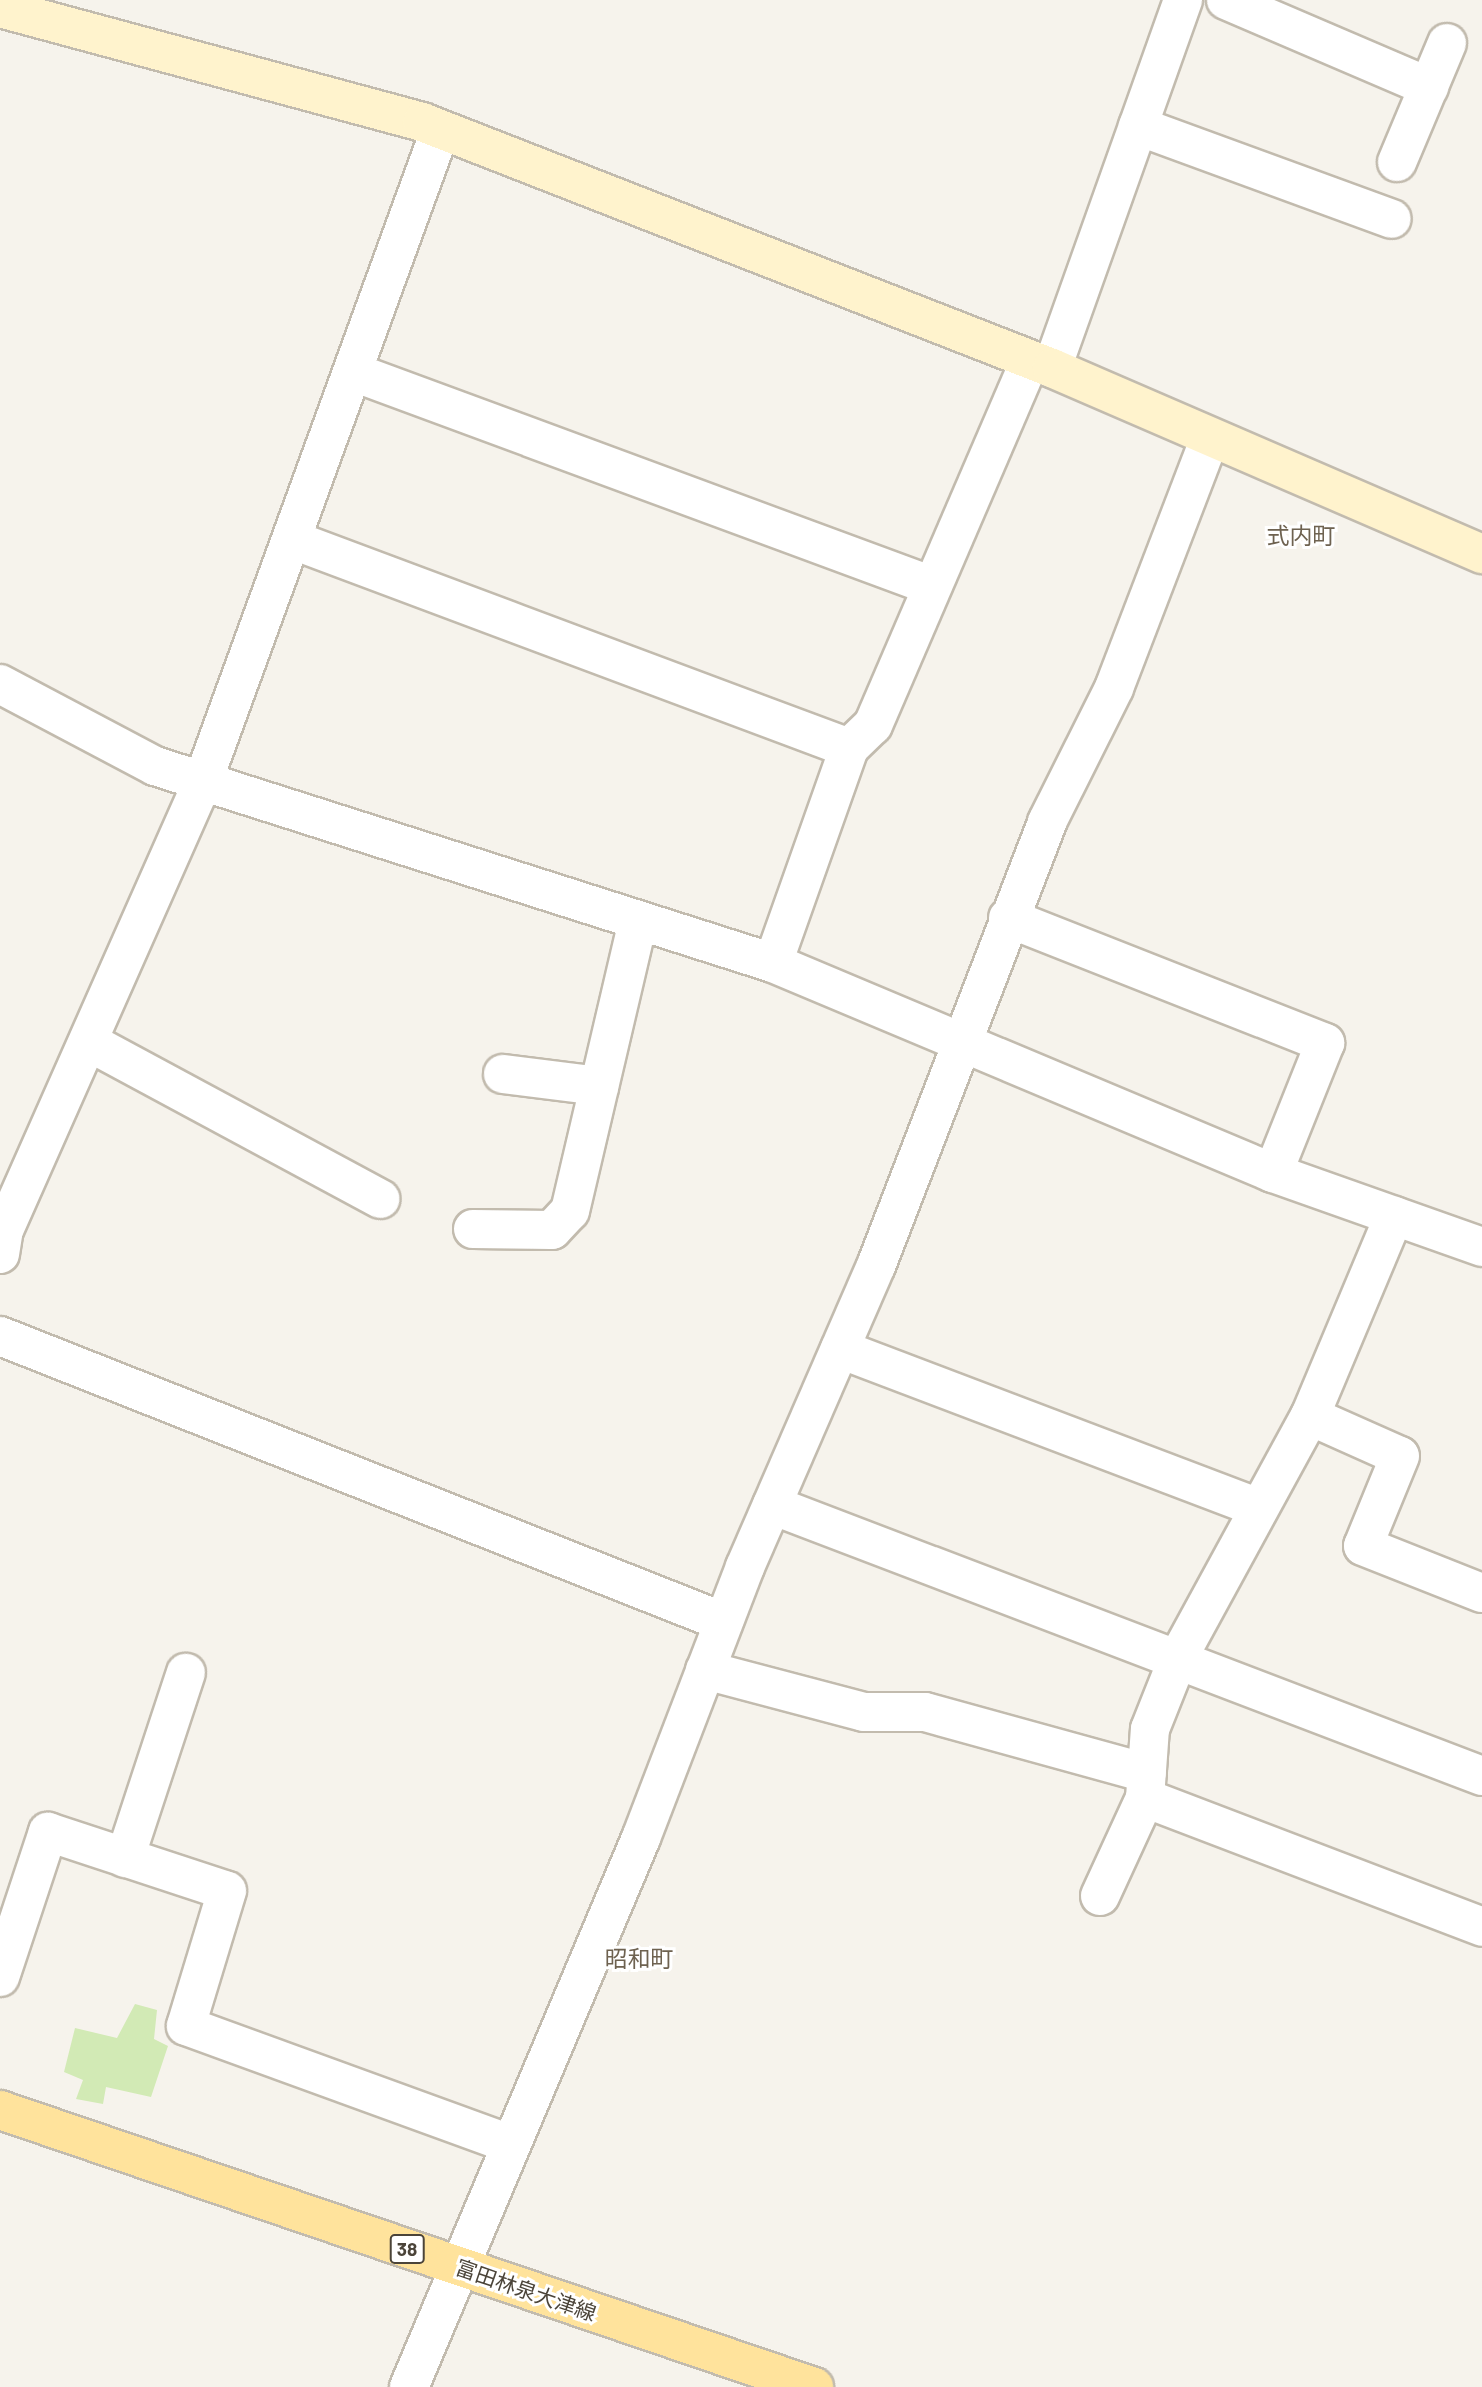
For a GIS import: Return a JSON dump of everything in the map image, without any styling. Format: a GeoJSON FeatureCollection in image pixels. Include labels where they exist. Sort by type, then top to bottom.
{"type":"FeatureCollection","features":[{"type":"Feature","properties":{"kind":"main road","name":"富田林泉大津線"},"geometry":{"type":"LineString","coordinates":[[0,2110],[814,2387]]}},
{"type":"Feature","properties":{"kind":"street"},"geometry":{"type":"LineString","coordinates":[[773,963],[849,748],[873,725],[932,586],[1041,364],[1138,126],[1183,0]]}},
{"type":"Feature","properties":{"kind":"street"},"geometry":{"type":"LineString","coordinates":[[1226,0],[1429,87]]}},
{"type":"Feature","properties":{"kind":"street"},"geometry":{"type":"LineString","coordinates":[[0,8],[440,131],[1041,364],[1482,554]]}},
{"type":"Feature","properties":{"kind":"street"},"geometry":{"type":"LineString","coordinates":[[1397,162],[1447,43]]}},
{"type":"Feature","properties":{"kind":"street"},"geometry":{"type":"LineString","coordinates":[[1138,126],[1392,219]]}},
{"type":"Feature","properties":{"kind":"street"},"geometry":{"type":"LineString","coordinates":[[0,1254],[4,1230],[204,778],[356,373],[440,131]]}},
{"type":"Feature","properties":{"kind":"street"},"geometry":{"type":"LineString","coordinates":[[356,373],[932,586]]}},
{"type":"Feature","properties":{"kind":"street"},"geometry":{"type":"LineString","coordinates":[[409,2387],[772,1505],[840,1349],[964,1039],[1008,918],[1086,734],[1114,688],[1210,439]]}},
{"type":"Feature","properties":{"kind":"street"},"geometry":{"type":"LineString","coordinates":[[292,540],[849,748]]}},
{"type":"Feature","properties":{"kind":"street"},"geometry":{"type":"LineString","coordinates":[[2,692],[155,766],[204,778],[773,963],[964,1039],[1273,1173],[1482,1247]]}},
{"type":"Feature","properties":{"kind":"street"},"geometry":{"type":"LineString","coordinates":[[1008,918],[1325,1043],[1273,1173]]}},
{"type":"Feature","properties":{"kind":"street"},"geometry":{"type":"LineString","coordinates":[[473,1229],[552,1230],[570,1211],[638,921]]}},
{"type":"Feature","properties":{"kind":"street"},"geometry":{"type":"LineString","coordinates":[[89,1042],[380,1199]]}},
{"type":"Feature","properties":{"kind":"street"},"geometry":{"type":"LineString","coordinates":[[503,1074],[599,1086]]}},
{"type":"Feature","properties":{"kind":"street"},"geometry":{"type":"LineString","coordinates":[[1100,1896],[1146,1785],[1150,1729],[1178,1656],[1310,1416],[1394,1216]]}},
{"type":"Feature","properties":{"kind":"street"},"geometry":{"type":"LineString","coordinates":[[0,1336],[724,1622]]}},
{"type":"Feature","properties":{"kind":"street"},"geometry":{"type":"LineString","coordinates":[[840,1349],[1259,1508]]}},
{"type":"Feature","properties":{"kind":"street"},"geometry":{"type":"LineString","coordinates":[[1310,1416],[1400,1456],[1363,1546],[1482,1593]]}},
{"type":"Feature","properties":{"kind":"street"},"geometry":{"type":"LineString","coordinates":[[772,1505],[1178,1656],[1482,1776]]}},
{"type":"Feature","properties":{"kind":"street"},"geometry":{"type":"LineString","coordinates":[[705,1670],[864,1712],[925,1712],[1146,1785],[1482,1927]]}},
{"type":"Feature","properties":{"kind":"street"},"geometry":{"type":"LineString","coordinates":[[125,1858],[186,1673]]}},
{"type":"Feature","properties":{"kind":"street"},"geometry":{"type":"LineString","coordinates":[[0,1977],[48,1832],[227,1891],[186,2026],[510,2144]]}},
{"type":"Feature","properties":{"kind":"green space"},"geometry":{"type":"Polygon","coordinates":[[[135,2004],[157,2010],[154,2039],[168,2046],[151,2097],[106,2087],[103,2104],[76,2099],[83,2080],[64,2072],[75,2028],[117,2038],[135,2004]]]}},
{"type":"Feature","properties":{"kind":"district","name":"式内町"},"geometry":{"type":"Point","coordinates":[1301,535]}},
{"type":"Feature","properties":{"kind":"district","name":"昭和町"},"geometry":{"type":"Point","coordinates":[639,1958]}}]}
